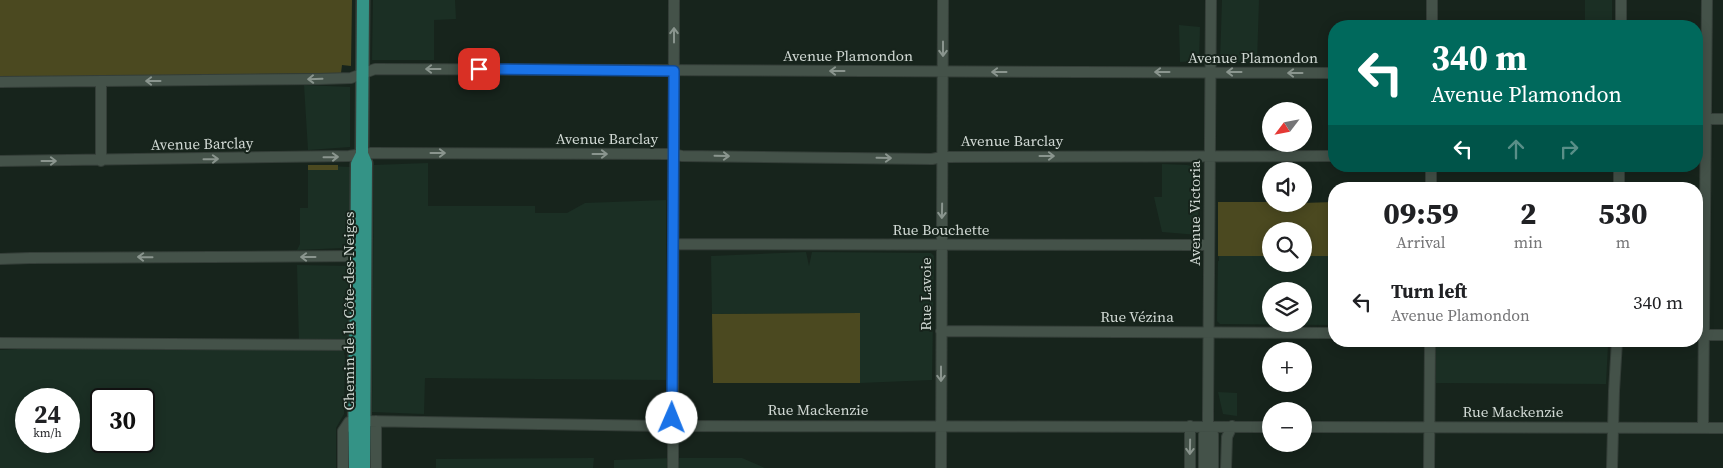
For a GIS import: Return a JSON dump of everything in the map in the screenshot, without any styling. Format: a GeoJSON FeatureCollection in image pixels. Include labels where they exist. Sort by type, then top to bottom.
{"type":"FeatureCollection","features":[{"type":"Feature","properties":{"kind":"main road","name":"Chemin de la Côte-des-Neiges"},"geometry":{"type":"LineString","coordinates":[[363,0],[362,154],[357,164],[361,256],[360,345],[365,421],[364,468]]}},
{"type":"Feature","properties":{"kind":"main road","name":"Chemin de la Côte-des-Neiges"},"geometry":{"type":"LineString","coordinates":[[355,468],[365,421]]}},
{"type":"Feature","properties":{"kind":"street"},"geometry":{"type":"LineString","coordinates":[[673,468],[674,0]]}},
{"type":"Feature","properties":{"kind":"street","name":"Rue Lavoie"},"geometry":{"type":"LineString","coordinates":[[941,468],[943,0]]}},
{"type":"Feature","properties":{"kind":"street","name":"Avenue Victoria"},"geometry":{"type":"LineString","coordinates":[[1204,468],[1204,434],[1208,426],[1211,0]]}},
{"type":"Feature","properties":{"kind":"street"},"geometry":{"type":"LineString","coordinates":[[1432,0],[1432,20]]}},
{"type":"Feature","properties":{"kind":"street"},"geometry":{"type":"LineString","coordinates":[[1621,0],[1621,20]]}},
{"type":"Feature","properties":{"kind":"street"},"geometry":{"type":"LineString","coordinates":[[1703,79],[1707,0]]}},
{"type":"Feature","properties":{"kind":"street","name":"Avenue Plamondon"},"geometry":{"type":"LineString","coordinates":[[0,82],[351,78],[374,69],[1328,73]]}},
{"type":"Feature","properties":{"kind":"street"},"geometry":{"type":"LineString","coordinates":[[100,160],[101,81]]}},
{"type":"Feature","properties":{"kind":"street"},"geometry":{"type":"LineString","coordinates":[[1703,119],[1723,119]]}},
{"type":"Feature","properties":{"kind":"street","name":"Avenue Barclay"},"geometry":{"type":"LineString","coordinates":[[0,161],[349,156],[397,153],[673,154],[682,156],[932,159],[942,157],[1328,156]]}},
{"type":"Feature","properties":{"kind":"street","name":"Rue Bouchette"},"geometry":{"type":"LineString","coordinates":[[673,244],[1210,245]]}},
{"type":"Feature","properties":{"kind":"street"},"geometry":{"type":"LineString","coordinates":[[0,259],[361,256]]}},
{"type":"Feature","properties":{"kind":"street","name":"Rue Vézina"},"geometry":{"type":"LineString","coordinates":[[941,331],[1328,333]]}},
{"type":"Feature","properties":{"kind":"street"},"geometry":{"type":"LineString","coordinates":[[1703,335],[1723,335]]}},
{"type":"Feature","properties":{"kind":"street"},"geometry":{"type":"LineString","coordinates":[[0,343],[360,345]]}},
{"type":"Feature","properties":{"kind":"street"},"geometry":{"type":"LineString","coordinates":[[1429,468],[1430,347]]}},
{"type":"Feature","properties":{"kind":"street"},"geometry":{"type":"LineString","coordinates":[[1612,468],[1617,347]]}},
{"type":"Feature","properties":{"kind":"street"},"geometry":{"type":"LineString","coordinates":[[1700,347],[1703,428]]}},
{"type":"Feature","properties":{"kind":"street","name":"Rue Mackenzie"},"geometry":{"type":"LineString","coordinates":[[365,421],[940,427],[1262,427]]}},
{"type":"Feature","properties":{"kind":"street","name":"Chemin de la Côte-des-Neiges"},"geometry":{"type":"LineString","coordinates":[[343,468],[344,430],[349,422],[365,421],[376,468]]}},
{"type":"Feature","properties":{"kind":"street"},"geometry":{"type":"LineString","coordinates":[[1190,426],[1190,468]]}},
{"type":"Feature","properties":{"kind":"street","name":"Avenue Victoria"},"geometry":{"type":"LineString","coordinates":[[1208,426],[1213,434],[1212,468]]}},
{"type":"Feature","properties":{"kind":"street"},"geometry":{"type":"LineString","coordinates":[[1226,468],[1227,436],[1232,426]]}},
{"type":"Feature","properties":{"kind":"street","name":"Rue Mackenzie"},"geometry":{"type":"LineString","coordinates":[[1312,427],[1723,428]]}},
{"type":"Feature","properties":{"kind":"shaded area"},"geometry":{"type":"Polygon","coordinates":[[[0,0],[352,0],[351,66],[342,65],[341,73],[0,77],[0,0]]]}},
{"type":"Feature","properties":{"kind":"shaded area"},"geometry":{"type":"Polygon","coordinates":[[[373,0],[455,0],[456,19],[434,20],[434,60],[372,60],[373,0]]]}},
{"type":"Feature","properties":{"kind":"shaded area"},"geometry":{"type":"Polygon","coordinates":[[[1222,0],[1259,0],[1257,63],[1220,62],[1222,0]]]}},
{"type":"Feature","properties":{"kind":"shaded area"},"geometry":{"type":"Polygon","coordinates":[[[1585,0],[1612,0],[1612,20],[1585,20],[1585,0]]]}},
{"type":"Feature","properties":{"kind":"shaded area"},"geometry":{"type":"Polygon","coordinates":[[[1179,25],[1200,27],[1199,61],[1180,62],[1179,25]]]}},
{"type":"Feature","properties":{"kind":"shaded area"},"geometry":{"type":"Polygon","coordinates":[[[304,85],[350,87],[350,147],[308,150],[304,85]]]}},
{"type":"Feature","properties":{"kind":"shaded area"},"geometry":{"type":"Polygon","coordinates":[[[428,163],[428,206],[535,206],[535,213],[567,213],[585,203],[666,200],[666,380],[425,378],[424,414],[372,412],[374,165],[428,163]]]}},
{"type":"Feature","properties":{"kind":"shaded area"},"geometry":{"type":"Polygon","coordinates":[[[1162,164],[1187,165],[1199,168],[1198,235],[1162,232],[1154,197],[1162,197],[1162,164]]]}},
{"type":"Feature","properties":{"kind":"shaded area"},"geometry":{"type":"Polygon","coordinates":[[[308,165],[350,167],[349,246],[343,248],[297,250],[300,244],[300,208],[308,208],[308,165]]]}},
{"type":"Feature","properties":{"kind":"shaded area"},"geometry":{"type":"Polygon","coordinates":[[[308,165],[338,165],[338,170],[308,170],[308,165]]]}},
{"type":"Feature","properties":{"kind":"shaded area"},"geometry":{"type":"Polygon","coordinates":[[[1218,202],[1262,202],[1262,212],[1312,212],[1312,203],[1328,202],[1328,256],[1312,256],[1312,222],[1262,222],[1262,256],[1218,256],[1218,202]]]}},
{"type":"Feature","properties":{"kind":"shaded area"},"geometry":{"type":"Polygon","coordinates":[[[806,252],[809,266],[812,252],[931,253],[934,256],[932,380],[860,383],[860,313],[712,314],[711,256],[806,252]]]}},
{"type":"Feature","properties":{"kind":"shaded area"},"geometry":{"type":"Polygon","coordinates":[[[1218,256],[1262,256],[1262,272],[1312,272],[1312,256],[1328,256],[1328,325],[1312,325],[1312,282],[1262,282],[1262,324],[1220,324],[1217,321],[1218,256]]]}},
{"type":"Feature","properties":{"kind":"shaded area"},"geometry":{"type":"Polygon","coordinates":[[[297,265],[349,266],[349,335],[344,354],[344,414],[336,428],[336,468],[0,468],[0,350],[107,344],[299,344],[297,265]]]}},
{"type":"Feature","properties":{"kind":"shaded area"},"geometry":{"type":"Polygon","coordinates":[[[860,313],[860,383],[713,383],[712,314],[860,313]]]}},
{"type":"Feature","properties":{"kind":"shaded area"},"geometry":{"type":"Polygon","coordinates":[[[1436,347],[1608,347],[1606,384],[1436,383],[1436,347]]]}},
{"type":"Feature","properties":{"kind":"shaded area"},"geometry":{"type":"Polygon","coordinates":[[[1218,392],[1237,393],[1237,416],[1223,414],[1218,392]]]}},
{"type":"Feature","properties":{"kind":"shaded area"},"geometry":{"type":"Polygon","coordinates":[[[594,458],[593,468],[436,468],[436,459],[594,458]]]}},
{"type":"Feature","properties":{"kind":"shaded area"},"geometry":{"type":"Polygon","coordinates":[[[742,458],[765,468],[614,468],[614,460],[742,458]]]}},
{"type":"Feature","properties":{"kind":"route"},"geometry":{"type":"LineString","coordinates":[[479,69],[674,71],[672,418]]}}]}
